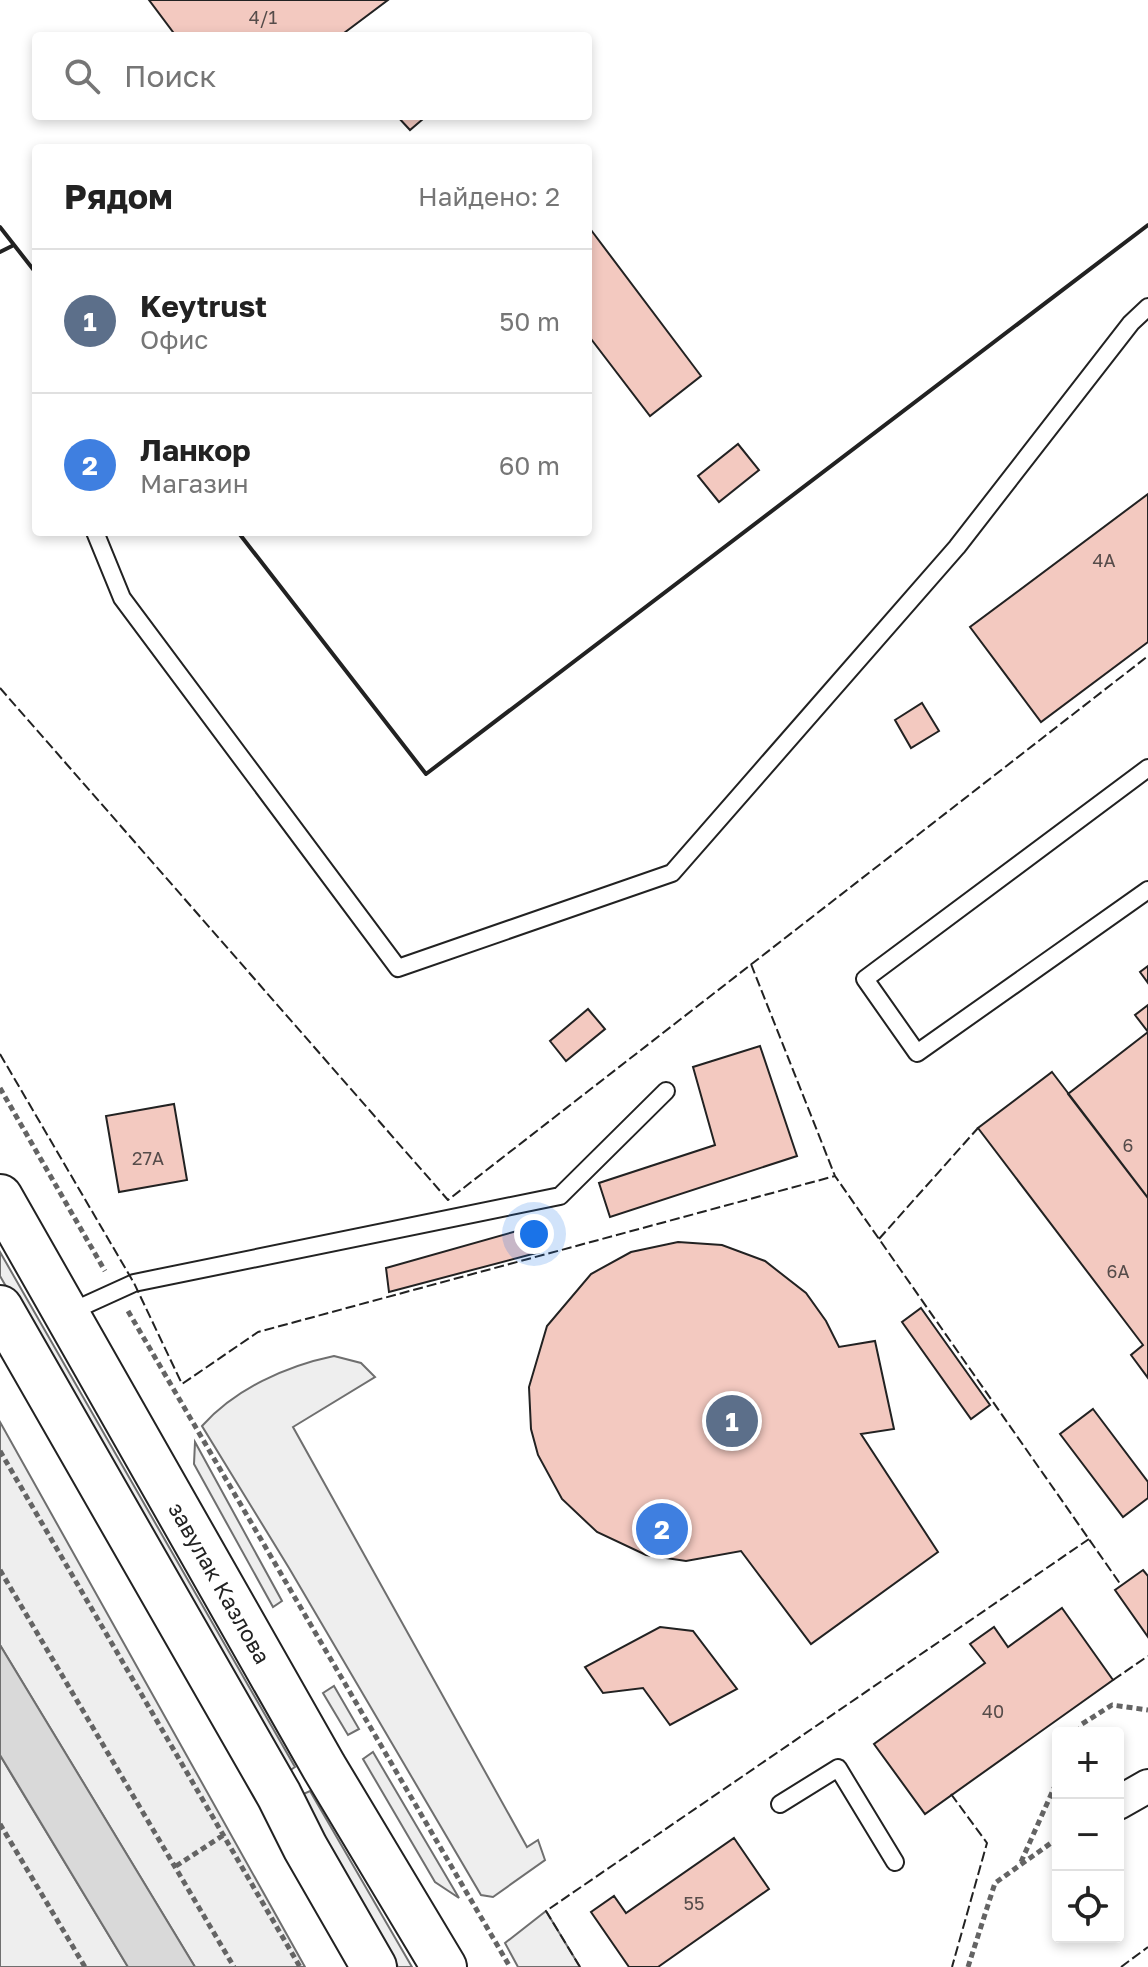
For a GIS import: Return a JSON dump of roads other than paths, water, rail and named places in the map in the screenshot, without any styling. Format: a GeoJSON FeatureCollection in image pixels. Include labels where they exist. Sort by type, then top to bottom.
{"type":"FeatureCollection","features":[{"type":"Feature","properties":{"kind":"main road","name":"завулак Казлова"},"geometry":{"type":"LineString","coordinates":[[0,1197],[324,1767],[444,1967]]}},
{"type":"Feature","properties":{"kind":"main road"},"geometry":{"type":"LineString","coordinates":[[0,1308],[374,1967]]}},
{"type":"Feature","properties":{"kind":"street"},"geometry":{"type":"LineString","coordinates":[[1124,1800],[1148,1786]]}},
{"type":"Feature","properties":{"kind":"lane"},"geometry":{"type":"LineString","coordinates":[[97,536],[122,598],[398,968],[672,873],[957,547],[1131,323],[1148,307]]}},
{"type":"Feature","properties":{"kind":"lane"},"geometry":{"type":"LineString","coordinates":[[1148,768],[865,979],[917,1053],[1148,890]]}},
{"type":"Feature","properties":{"kind":"lane"},"geometry":{"type":"LineString","coordinates":[[67,1314],[134,1283],[560,1196],[666,1091]]}},
{"type":"Feature","properties":{"kind":"lane"},"geometry":{"type":"LineString","coordinates":[[780,1804],[838,1768],[895,1862]]}},
{"type":"Feature","properties":{"kind":"place","name":"Keytrust"},"geometry":{"type":"Point","coordinates":[732,1421]}},
{"type":"Feature","properties":{"kind":"place","name":"Ланкор"},"geometry":{"type":"Point","coordinates":[662,1529]}}]}
